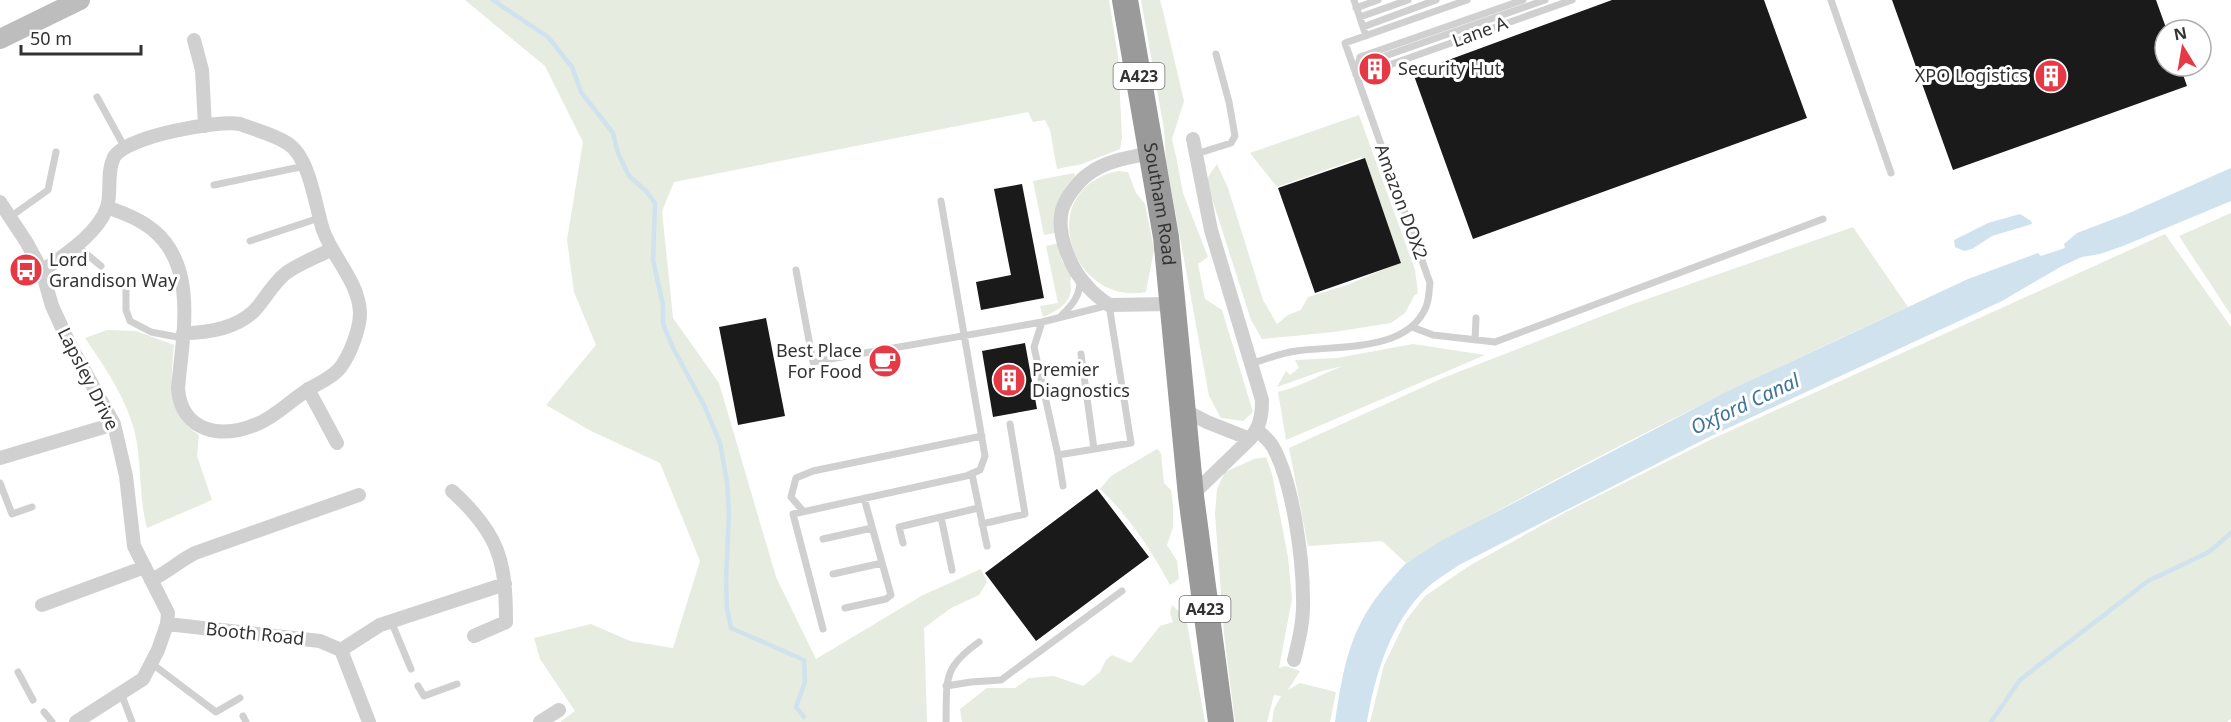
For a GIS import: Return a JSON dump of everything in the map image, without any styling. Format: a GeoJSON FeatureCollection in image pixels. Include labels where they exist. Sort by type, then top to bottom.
{"type":"FeatureCollection","features":[{"type":"Feature","properties":{"kind":"highway","name":"Southam Road"},"geometry":{"type":"LineString","coordinates":[[1125,0],[1166,237],[1191,496],[1221,722]]}},
{"type":"Feature","properties":{"kind":"street"},"geometry":{"type":"LineString","coordinates":[[0,39],[80,0]]}},
{"type":"Feature","properties":{"kind":"street"},"geometry":{"type":"LineString","coordinates":[[194,40],[202,70],[205,126]]}},
{"type":"Feature","properties":{"kind":"street"},"geometry":{"type":"LineString","coordinates":[[42,271],[76,246],[99,222],[107,207],[111,168],[115,156],[125,148],[157,135],[205,126],[232,123],[262,132],[287,143],[296,151],[304,166],[319,218],[332,249],[355,290],[360,313],[358,325],[351,349],[340,368],[330,378],[308,389],[259,423],[222,432],[198,425],[188,418],[179,401],[184,290],[180,275],[165,243],[153,229],[130,215],[107,207]]}},
{"type":"Feature","properties":{"kind":"street"},"geometry":{"type":"LineString","coordinates":[[1191,496],[1253,435],[1261,420],[1262,400],[1210,230],[1195,146]]}},
{"type":"Feature","properties":{"kind":"street"},"geometry":{"type":"LineString","coordinates":[[1152,153],[1106,164],[1091,172],[1077,185],[1062,210],[1062,238],[1071,264],[1088,288],[1109,305],[1172,304]]}},
{"type":"Feature","properties":{"kind":"street","name":"Lapsley Drive"},"geometry":{"type":"LineString","coordinates":[[0,202],[42,271],[52,306],[69,345],[114,424],[126,476],[134,546],[168,613],[167,624]]}},
{"type":"Feature","properties":{"kind":"street"},"geometry":{"type":"LineString","coordinates":[[182,336],[236,324],[253,311],[287,272],[332,249]]}},
{"type":"Feature","properties":{"kind":"street"},"geometry":{"type":"LineString","coordinates":[[308,389],[337,443]]}},
{"type":"Feature","properties":{"kind":"street"},"geometry":{"type":"LineString","coordinates":[[1182,408],[1207,422],[1253,435],[1272,445],[1281,464],[1295,525],[1304,602],[1302,625],[1294,660]]}},
{"type":"Feature","properties":{"kind":"street"},"geometry":{"type":"LineString","coordinates":[[0,458],[114,424]]}},
{"type":"Feature","properties":{"kind":"street"},"geometry":{"type":"LineString","coordinates":[[452,491],[471,508],[500,553],[505,584],[506,622],[474,636]]}},
{"type":"Feature","properties":{"kind":"street"},"geometry":{"type":"LineString","coordinates":[[42,605],[148,573],[161,576],[180,560],[195,553],[359,495]]}},
{"type":"Feature","properties":{"kind":"street"},"geometry":{"type":"LineString","coordinates":[[369,722],[341,650],[380,625],[505,584]]}},
{"type":"Feature","properties":{"kind":"street"},"geometry":{"type":"LineString","coordinates":[[76,722],[143,679],[167,624]]}},
{"type":"Feature","properties":{"kind":"street","name":"Booth Road"},"geometry":{"type":"LineString","coordinates":[[167,624],[320,641],[341,650]]}},
{"type":"Feature","properties":{"kind":"street"},"geometry":{"type":"LineString","coordinates":[[540,722],[559,710]]}},
{"type":"Feature","properties":{"kind":"lane"},"geometry":{"type":"LineString","coordinates":[[1377,0],[1355,4],[1366,36],[1467,0]]}},
{"type":"Feature","properties":{"kind":"lane"},"geometry":{"type":"LineString","coordinates":[[1360,17],[1408,0]]}},
{"type":"Feature","properties":{"kind":"lane"},"geometry":{"type":"LineString","coordinates":[[1363,27],[1436,0]]}},
{"type":"Feature","properties":{"kind":"lane"},"geometry":{"type":"LineString","coordinates":[[1442,0],[1445,8]]}},
{"type":"Feature","properties":{"kind":"lane"},"geometry":{"type":"LineString","coordinates":[[1356,75],[1360,57],[1523,0]]}},
{"type":"Feature","properties":{"kind":"lane"},"geometry":{"type":"LineString","coordinates":[[1356,75],[1365,63],[1545,0]]}},
{"type":"Feature","properties":{"kind":"lane","name":"Lane A"},"geometry":{"type":"LineString","coordinates":[[1356,75],[1372,64],[1392,64],[1572,0]]}},
{"type":"Feature","properties":{"kind":"lane"},"geometry":{"type":"LineString","coordinates":[[1831,0],[1891,173]]}},
{"type":"Feature","properties":{"kind":"lane","name":"Amazon DOX2"},"geometry":{"type":"LineString","coordinates":[[1366,36],[1345,44],[1430,284],[1426,306],[1412,327]]}},
{"type":"Feature","properties":{"kind":"lane"},"geometry":{"type":"LineString","coordinates":[[1195,146],[1231,143],[1235,136],[1229,102],[1216,54]]}},
{"type":"Feature","properties":{"kind":"lane"},"geometry":{"type":"LineString","coordinates":[[96,97],[125,148]]}},
{"type":"Feature","properties":{"kind":"lane"},"geometry":{"type":"LineString","coordinates":[[10,217],[48,190],[56,152]]}},
{"type":"Feature","properties":{"kind":"lane"},"geometry":{"type":"LineString","coordinates":[[214,185],[304,166]]}},
{"type":"Feature","properties":{"kind":"lane"},"geometry":{"type":"LineString","coordinates":[[824,629],[793,514],[972,474],[980,470],[985,456],[941,201]]}},
{"type":"Feature","properties":{"kind":"lane"},"geometry":{"type":"LineString","coordinates":[[250,241],[319,218]]}},
{"type":"Feature","properties":{"kind":"lane"},"geometry":{"type":"LineString","coordinates":[[1251,364],[1294,351],[1362,344],[1393,338],[1412,327],[1433,335],[1495,342],[1823,219]]}},
{"type":"Feature","properties":{"kind":"lane"},"geometry":{"type":"LineString","coordinates":[[76,246],[101,266]]}},
{"type":"Feature","properties":{"kind":"lane"},"geometry":{"type":"LineString","coordinates":[[796,270],[813,362],[1042,322],[1109,305],[1131,443],[1058,455]]}},
{"type":"Feature","properties":{"kind":"lane"},"geometry":{"type":"LineString","coordinates":[[1059,318],[1075,301],[1080,291],[1080,276]]}},
{"type":"Feature","properties":{"kind":"lane"},"geometry":{"type":"LineString","coordinates":[[126,285],[126,310],[130,321],[151,332],[182,336]]}},
{"type":"Feature","properties":{"kind":"lane"},"geometry":{"type":"LineString","coordinates":[[1475,340],[1476,318]]}},
{"type":"Feature","properties":{"kind":"lane"},"geometry":{"type":"LineString","coordinates":[[1042,322],[1034,347],[1063,486]]}},
{"type":"Feature","properties":{"kind":"lane"},"geometry":{"type":"LineString","coordinates":[[1081,354],[1094,449]]}},
{"type":"Feature","properties":{"kind":"lane"},"geometry":{"type":"LineString","coordinates":[[982,524],[1025,514],[1010,424]]}},
{"type":"Feature","properties":{"kind":"lane"},"geometry":{"type":"LineString","coordinates":[[803,511],[792,497],[796,478],[813,471],[982,436]]}},
{"type":"Feature","properties":{"kind":"lane"},"geometry":{"type":"LineString","coordinates":[[972,474],[987,546]]}},
{"type":"Feature","properties":{"kind":"lane"},"geometry":{"type":"LineString","coordinates":[[0,483],[12,514],[32,507]]}},
{"type":"Feature","properties":{"kind":"lane"},"geometry":{"type":"LineString","coordinates":[[845,608],[886,599],[891,595],[864,498]]}},
{"type":"Feature","properties":{"kind":"lane"},"geometry":{"type":"LineString","coordinates":[[903,543],[898,527],[978,508]]}},
{"type":"Feature","properties":{"kind":"lane"},"geometry":{"type":"LineString","coordinates":[[941,517],[952,570]]}},
{"type":"Feature","properties":{"kind":"lane"},"geometry":{"type":"LineString","coordinates":[[823,539],[872,528]]}},
{"type":"Feature","properties":{"kind":"lane"},"geometry":{"type":"LineString","coordinates":[[833,574],[882,563]]}},
{"type":"Feature","properties":{"kind":"lane"},"geometry":{"type":"LineString","coordinates":[[946,687],[970,682],[1001,680],[1122,591]]}},
{"type":"Feature","properties":{"kind":"lane"},"geometry":{"type":"LineString","coordinates":[[391,621],[411,669]]}},
{"type":"Feature","properties":{"kind":"lane"},"geometry":{"type":"LineString","coordinates":[[946,722],[946,687],[950,670],[960,656],[979,642]]}},
{"type":"Feature","properties":{"kind":"lane"},"geometry":{"type":"LineString","coordinates":[[151,663],[216,712],[240,698]]}},
{"type":"Feature","properties":{"kind":"lane"},"geometry":{"type":"LineString","coordinates":[[18,672],[33,700]]}},
{"type":"Feature","properties":{"kind":"lane"},"geometry":{"type":"LineString","coordinates":[[418,686],[424,696],[457,684]]}},
{"type":"Feature","properties":{"kind":"lane"},"geometry":{"type":"LineString","coordinates":[[121,693],[132,722]]}},
{"type":"Feature","properties":{"kind":"lane"},"geometry":{"type":"LineString","coordinates":[[44,712],[52,722]]}},
{"type":"Feature","properties":{"kind":"shaded area"},"geometry":{"type":"Polygon","coordinates":[[[465,0],[1109,0],[1118,56],[1122,138],[1120,149],[1082,164],[1057,169],[1050,130],[1045,120],[1033,122],[1028,112],[674,182],[662,211],[673,318],[719,383],[776,577],[816,659],[923,595],[981,569],[987,582],[979,595],[951,608],[924,628],[927,722],[560,722],[575,711],[540,659],[534,638],[591,624],[630,641],[673,648],[700,561],[660,463],[591,431],[546,405],[596,345],[574,292],[567,240],[583,142],[545,66],[465,0]]]}},
{"type":"Feature","properties":{"kind":"shaded area"},"geometry":{"type":"Polygon","coordinates":[[[1141,0],[1160,0],[1163,11],[1184,101],[1172,139],[1183,193],[1208,257],[1198,264],[1205,299],[1222,310],[1253,412],[1243,421],[1221,418],[1209,396],[1166,161],[1164,129],[1141,0]]]}},
{"type":"Feature","properties":{"kind":"shaded area"},"geometry":{"type":"Polygon","coordinates":[[[1359,115],[1415,270],[1418,293],[1405,313],[1391,323],[1334,332],[1262,339],[1251,320],[1206,180],[1217,164],[1228,188],[1263,300],[1277,324],[1288,315],[1301,310],[1308,297],[1347,285],[1401,262],[1362,157],[1277,187],[1250,153],[1359,115]]]}},
{"type":"Feature","properties":{"kind":"shaded area"},"geometry":{"type":"Polygon","coordinates":[[[1118,171],[1128,172],[1136,193],[1145,204],[1154,250],[1146,292],[1120,292],[1098,282],[1082,265],[1072,244],[1069,222],[1076,200],[1091,182],[1118,171]]]}},
{"type":"Feature","properties":{"kind":"shaded area"},"geometry":{"type":"Polygon","coordinates":[[[1074,173],[1075,176],[1060,202],[1056,233],[1044,235],[1033,181],[1074,173]]]}},
{"type":"Feature","properties":{"kind":"shaded area"},"geometry":{"type":"Polygon","coordinates":[[[2231,213],[2231,315],[2179,236],[2231,213]]]}},
{"type":"Feature","properties":{"kind":"shaded area"},"geometry":{"type":"Polygon","coordinates":[[[1853,227],[1908,307],[1591,461],[1406,563],[1382,541],[1308,546],[1289,448],[1443,378],[1633,304],[1853,227]]]}},
{"type":"Feature","properties":{"kind":"shaded area"},"geometry":{"type":"Polygon","coordinates":[[[2165,234],[2231,327],[2231,719],[2227,722],[1370,722],[1384,665],[1406,620],[1425,596],[1469,566],[1564,513],[1712,439],[2165,234]]]}},
{"type":"Feature","properties":{"kind":"shaded area"},"geometry":{"type":"Polygon","coordinates":[[[1058,243],[1062,261],[1072,275],[1070,295],[1057,310],[1043,317],[1040,306],[1058,303],[1046,246],[1058,243]]]}},
{"type":"Feature","properties":{"kind":"shaded area"},"geometry":{"type":"Polygon","coordinates":[[[107,330],[136,331],[174,345],[172,383],[176,407],[188,427],[199,435],[197,456],[212,500],[147,528],[138,450],[131,419],[118,391],[85,338],[107,330]]]}},
{"type":"Feature","properties":{"kind":"shaded area"},"geometry":{"type":"Polygon","coordinates":[[[1413,344],[1485,355],[1286,440],[1278,392],[1343,366],[1277,387],[1286,371],[1290,375],[1299,368],[1295,360],[1337,358],[1413,344]]]}},
{"type":"Feature","properties":{"kind":"shaded area"},"geometry":{"type":"Polygon","coordinates":[[[1157,449],[1161,453],[1164,483],[1171,490],[1173,506],[1173,527],[1167,545],[1177,561],[1179,579],[1170,585],[1139,534],[1100,489],[1111,476],[1157,449]]]}},
{"type":"Feature","properties":{"kind":"shaded area"},"geometry":{"type":"Polygon","coordinates":[[[1266,457],[1272,474],[1288,557],[1292,599],[1279,668],[1286,666],[1300,671],[1288,690],[1300,683],[1336,692],[1330,722],[1272,722],[1274,709],[1281,696],[1274,695],[1267,722],[1235,722],[1224,634],[1215,514],[1217,489],[1225,472],[1254,459],[1266,457]]]}},
{"type":"Feature","properties":{"kind":"shaded area"},"geometry":{"type":"Polygon","coordinates":[[[1172,605],[1186,618],[1205,722],[962,722],[960,709],[987,688],[1015,688],[1029,678],[1054,676],[1083,686],[1100,672],[1106,660],[1112,655],[1131,663],[1160,626],[1173,622],[1170,613],[1172,605]]]}},
{"type":"Feature","properties":{"kind":"water","name":"Oxford Canal"},"geometry":{"type":"Polygon","coordinates":[[[2231,168],[2231,201],[2123,246],[2082,257],[2062,266],[2002,301],[1709,437],[1459,565],[1428,587],[1404,616],[1380,667],[1367,722],[1335,722],[1345,665],[1365,614],[1403,566],[1439,542],[1728,391],[1968,279],[2038,253],[2041,256],[2065,248],[2064,244],[2077,233],[2127,214],[2231,168]]]}},
{"type":"Feature","properties":{"kind":"water"},"geometry":{"type":"Polygon","coordinates":[[[2020,214],[2032,224],[1992,236],[1972,249],[1964,251],[1955,247],[1954,240],[1988,223],[2020,214]]]}},
{"type":"Feature","properties":{"kind":"building"},"geometry":{"type":"Polygon","coordinates":[[[1612,0],[1764,0],[1807,118],[1473,239],[1413,73],[1612,0]]]}},
{"type":"Feature","properties":{"kind":"building","name":"XPO Logistics"},"geometry":{"type":"Polygon","coordinates":[[[1892,0],[2156,0],[2162,18],[2153,18],[2153,78],[2184,78],[2187,86],[1953,170],[1892,0]]]}},
{"type":"Feature","properties":{"kind":"building"},"geometry":{"type":"Polygon","coordinates":[[[1365,158],[1401,263],[1315,293],[1278,188],[1365,158]]]}},
{"type":"Feature","properties":{"kind":"building"},"geometry":{"type":"Polygon","coordinates":[[[1022,184],[1044,298],[981,310],[976,282],[1011,275],[994,189],[1022,184]]]}},
{"type":"Feature","properties":{"kind":"building"},"geometry":{"type":"Polygon","coordinates":[[[766,318],[785,416],[738,425],[719,327],[766,318]]]}},
{"type":"Feature","properties":{"kind":"building","name":"Premier Diagnostics"},"geometry":{"type":"Polygon","coordinates":[[[1025,343],[1037,409],[993,417],[982,351],[1025,343]]]}},
{"type":"Feature","properties":{"kind":"building"},"geometry":{"type":"Polygon","coordinates":[[[1097,489],[1149,557],[1036,641],[985,573],[1097,489]]]}},
{"type":"Feature","properties":{"kind":"waterway"},"geometry":{"type":"LineString","coordinates":[[493,0],[548,37],[572,67],[581,92],[613,133],[618,153],[629,176],[646,191],[655,203],[653,260],[663,305],[663,324],[673,348],[705,407],[720,443],[727,482],[729,513],[726,580],[727,609],[731,628],[804,660],[805,682],[796,707],[804,717]]}},
{"type":"Feature","properties":{"kind":"waterway"},"geometry":{"type":"LineString","coordinates":[[1991,722],[2020,680],[2148,581],[2209,552],[2231,533]]}},
{"type":"Feature","properties":{"kind":"place","name":"Security Hut"},"geometry":{"type":"Point","coordinates":[1375,69]}},
{"type":"Feature","properties":{"kind":"place","name":"XPO Logistics"},"geometry":{"type":"Point","coordinates":[2051,76]}},
{"type":"Feature","properties":{"kind":"place","name":"Lord Grandison Way"},"geometry":{"type":"Point","coordinates":[26,270]}},
{"type":"Feature","properties":{"kind":"place","name":"Best Place For Food"},"geometry":{"type":"Point","coordinates":[885,361]}},
{"type":"Feature","properties":{"kind":"place","name":"Premier Diagnostics"},"geometry":{"type":"Point","coordinates":[1009,380]}}]}
